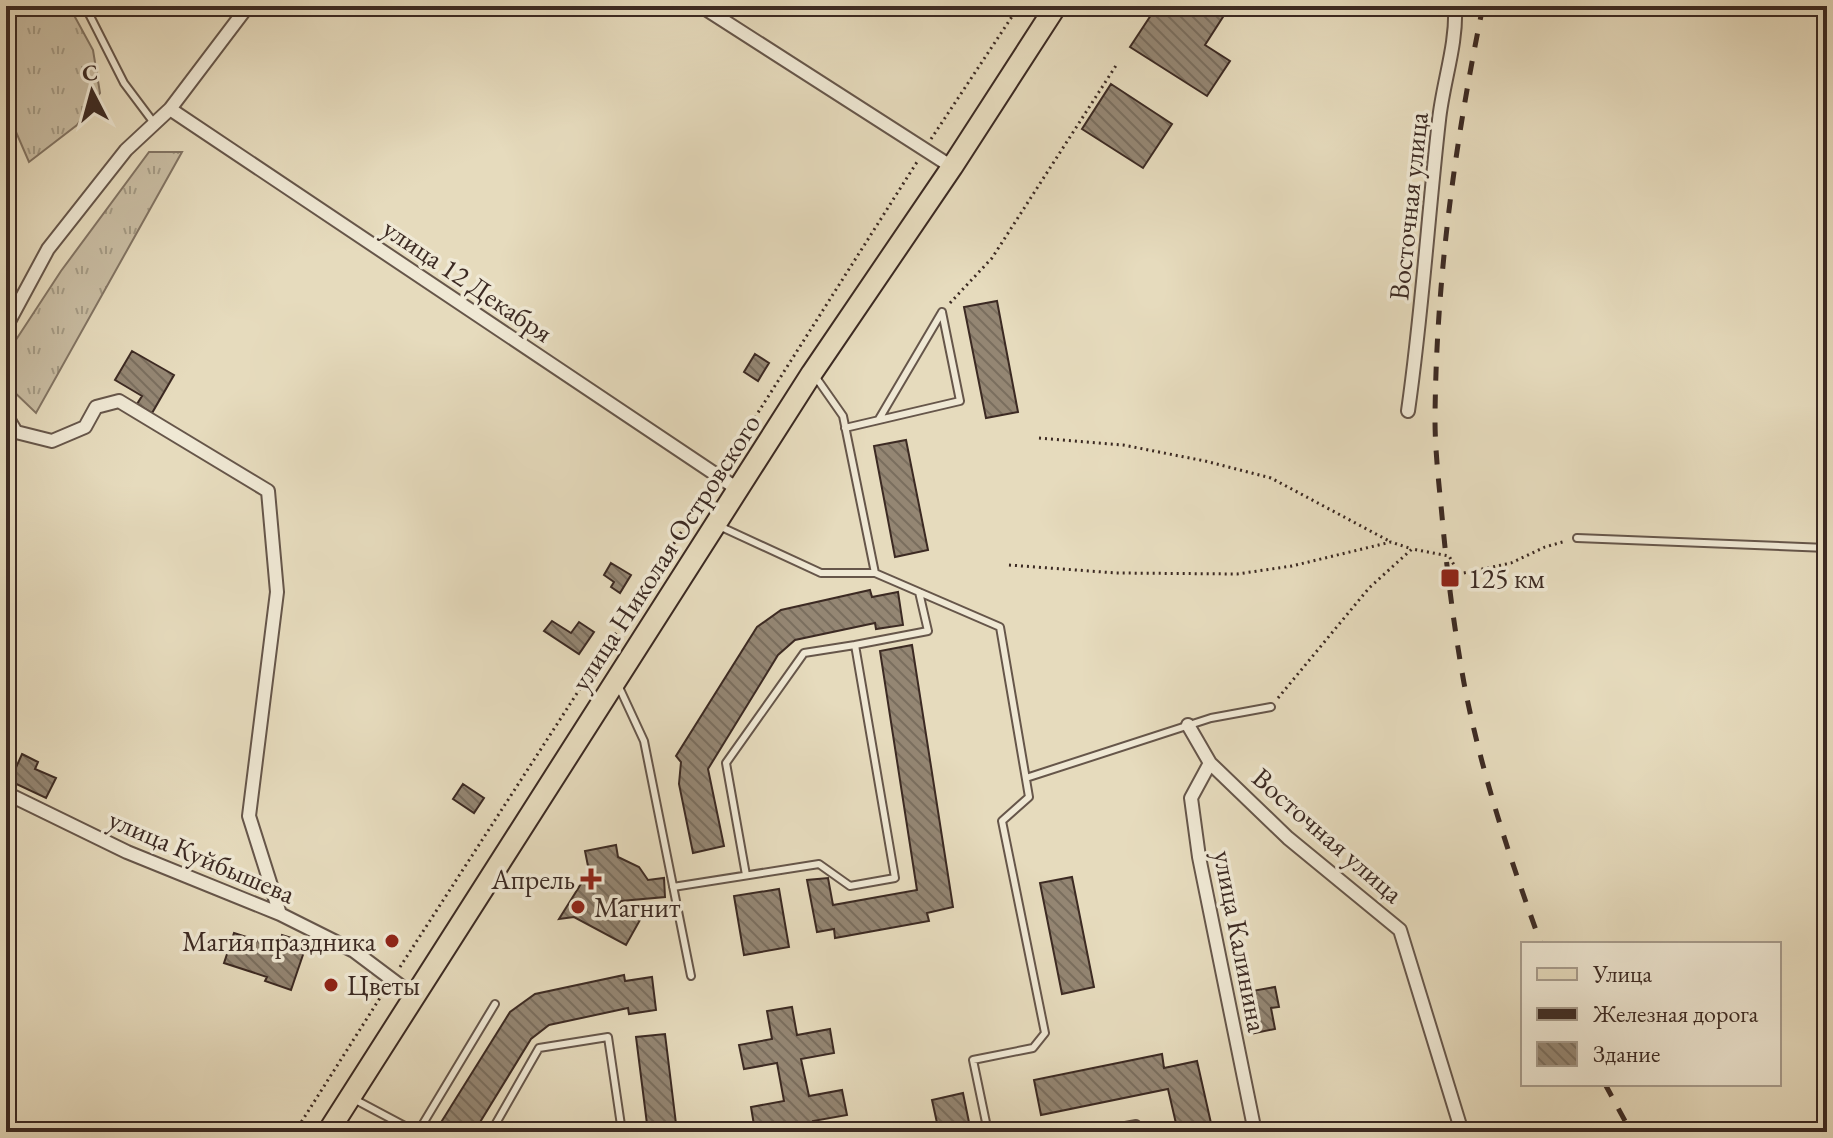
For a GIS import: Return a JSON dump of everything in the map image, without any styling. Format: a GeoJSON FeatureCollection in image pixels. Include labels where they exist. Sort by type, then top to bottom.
{"type":"FeatureCollection","features":[{"type":"Feature","properties":{"kind":"main road","name":"улица Николая Островского"},"geometry":{"type":"LineString","coordinates":[[328,1132],[812,373],[952,167],[1056,6]]}},
{"type":"Feature","properties":{"kind":"street"},"geometry":{"type":"LineString","coordinates":[[6,327],[48,249],[126,150],[170,109],[248,6]]}},
{"type":"Feature","properties":{"kind":"street"},"geometry":{"type":"LineString","coordinates":[[701,6],[952,167]]}},
{"type":"Feature","properties":{"kind":"street","name":"Восточная улица"},"geometry":{"type":"LineString","coordinates":[[1408,411],[1420,326],[1439,116],[1456,26],[1455,6]]}},
{"type":"Feature","properties":{"kind":"street","name":"улица 12 Декабря"},"geometry":{"type":"LineString","coordinates":[[170,109],[739,490]]}},
{"type":"Feature","properties":{"kind":"street"},"geometry":{"type":"LineString","coordinates":[[6,415],[16,432],[52,441],[85,427],[96,407],[119,401],[268,491],[277,592],[249,816],[280,914]]}},
{"type":"Feature","properties":{"kind":"street","name":"Восточная улица"},"geometry":{"type":"LineString","coordinates":[[1188,725],[1210,763],[1288,838],[1400,930],[1462,1132]]}},
{"type":"Feature","properties":{"kind":"street","name":"улица Калинина"},"geometry":{"type":"LineString","coordinates":[[1210,763],[1191,798],[1199,857],[1255,1132]]}},
{"type":"Feature","properties":{"kind":"street","name":"улица Куйбышева"},"geometry":{"type":"LineString","coordinates":[[6,793],[127,852],[280,914],[354,951],[414,996]]}},
{"type":"Feature","properties":{"kind":"lane"},"geometry":{"type":"LineString","coordinates":[[87,10],[124,83],[155,124]]}},
{"type":"Feature","properties":{"kind":"lane"},"geometry":{"type":"LineString","coordinates":[[878,420],[942,312]]}},
{"type":"Feature","properties":{"kind":"lane"},"geometry":{"type":"LineString","coordinates":[[845,428],[960,401],[942,312]]}},
{"type":"Feature","properties":{"kind":"lane"},"geometry":{"type":"LineString","coordinates":[[812,373],[843,416],[875,573]]}},
{"type":"Feature","properties":{"kind":"lane"},"geometry":{"type":"LineString","coordinates":[[715,524],[821,573],[875,573],[1000,627],[1029,797],[1002,821],[1045,1033],[1033,1048],[973,1060],[988,1132]]}},
{"type":"Feature","properties":{"kind":"lane"},"geometry":{"type":"LineString","coordinates":[[1577,538],[1827,548]]}},
{"type":"Feature","properties":{"kind":"lane"},"geometry":{"type":"LineString","coordinates":[[746,875],[726,763],[804,653],[928,631],[919,592]]}},
{"type":"Feature","properties":{"kind":"lane"},"geometry":{"type":"LineString","coordinates":[[673,887],[819,864],[850,886],[895,878],[855,645]]}},
{"type":"Feature","properties":{"kind":"lane"},"geometry":{"type":"LineString","coordinates":[[616,680],[644,741],[691,976]]}},
{"type":"Feature","properties":{"kind":"lane"},"geometry":{"type":"LineString","coordinates":[[1026,778],[1188,725],[1271,707]]}},
{"type":"Feature","properties":{"kind":"lane"},"geometry":{"type":"LineString","coordinates":[[350,1097],[417,1132],[495,1004]]}},
{"type":"Feature","properties":{"kind":"lane"},"geometry":{"type":"LineString","coordinates":[[491,1132],[539,1048],[608,1037],[622,1132]]}},
{"type":"Feature","properties":{"kind":"lane"},"geometry":{"type":"LineString","coordinates":[[1093,1132],[1136,1124],[1146,1132]]}},
{"type":"Feature","properties":{"kind":"path"},"geometry":{"type":"LineString","coordinates":[[295,1132],[905,184],[924,149],[1019,6]]}},
{"type":"Feature","properties":{"kind":"path"},"geometry":{"type":"LineString","coordinates":[[942,312],[992,258],[1117,64]]}},
{"type":"Feature","properties":{"kind":"path"},"geometry":{"type":"LineString","coordinates":[[1039,438],[1123,445],[1271,478],[1391,542],[1449,556],[1459,574],[1511,563],[1545,547],[1577,538]]}},
{"type":"Feature","properties":{"kind":"path"},"geometry":{"type":"LineString","coordinates":[[1009,565],[1116,573],[1237,574],[1292,566],[1391,542]]}},
{"type":"Feature","properties":{"kind":"path"},"geometry":{"type":"LineString","coordinates":[[1271,707],[1317,655],[1369,588],[1412,549]]}},
{"type":"Feature","properties":{"kind":"green space"},"geometry":{"type":"Polygon","coordinates":[[[6,6],[69,6],[93,50],[100,93],[77,125],[29,162],[6,109],[6,6]]]}},
{"type":"Feature","properties":{"kind":"green space"},"geometry":{"type":"Polygon","coordinates":[[[149,152],[182,152],[36,413],[7,385],[8,352],[61,271],[149,152]]]}},
{"type":"Feature","properties":{"kind":"building"},"geometry":{"type":"Polygon","coordinates":[[[1157,6],[1230,6],[1205,45],[1230,61],[1207,96],[1130,47],[1157,6]]]}},
{"type":"Feature","properties":{"kind":"building"},"geometry":{"type":"Polygon","coordinates":[[[1111,84],[1172,124],[1143,168],[1082,129],[1111,84]]]}},
{"type":"Feature","properties":{"kind":"building"},"geometry":{"type":"Polygon","coordinates":[[[997,301],[1018,412],[986,418],[964,307],[997,301]]]}},
{"type":"Feature","properties":{"kind":"building"},"geometry":{"type":"Polygon","coordinates":[[[132,351],[174,375],[152,413],[137,404],[142,396],[115,380],[132,351]]]}},
{"type":"Feature","properties":{"kind":"building"},"geometry":{"type":"Polygon","coordinates":[[[755,354],[769,363],[758,381],[744,372],[755,354]]]}},
{"type":"Feature","properties":{"kind":"building"},"geometry":{"type":"Polygon","coordinates":[[[906,440],[928,550],[895,557],[874,446],[906,440]]]}},
{"type":"Feature","properties":{"kind":"building"},"geometry":{"type":"Polygon","coordinates":[[[611,563],[631,575],[620,593],[611,587],[614,582],[604,575],[611,563]]]}},
{"type":"Feature","properties":{"kind":"building"},"geometry":{"type":"Polygon","coordinates":[[[870,590],[872,597],[898,592],[903,625],[876,629],[875,623],[795,640],[778,655],[708,769],[724,846],[693,853],[679,784],[681,762],[676,756],[757,627],[781,610],[870,590]]]}},
{"type":"Feature","properties":{"kind":"building"},"geometry":{"type":"Polygon","coordinates":[[[552,621],[571,633],[579,622],[594,632],[579,654],[544,631],[552,621]]]}},
{"type":"Feature","properties":{"kind":"building"},"geometry":{"type":"Polygon","coordinates":[[[912,645],[953,907],[927,913],[929,921],[835,938],[834,929],[817,932],[807,880],[828,878],[833,905],[917,890],[880,651],[912,645]]]}},
{"type":"Feature","properties":{"kind":"building"},"geometry":{"type":"Polygon","coordinates":[[[22,754],[38,762],[35,769],[56,778],[46,798],[10,781],[22,754]]]}},
{"type":"Feature","properties":{"kind":"building"},"geometry":{"type":"Polygon","coordinates":[[[463,784],[484,798],[474,813],[453,799],[463,784]]]}},
{"type":"Feature","properties":{"kind":"building"},"geometry":{"type":"Polygon","coordinates":[[[616,845],[618,857],[639,867],[648,880],[664,878],[665,897],[621,901],[617,907],[640,920],[626,945],[574,917],[559,919],[589,871],[585,851],[616,845]]]}},
{"type":"Feature","properties":{"kind":"building"},"geometry":{"type":"Polygon","coordinates":[[[1072,877],[1094,987],[1062,994],[1040,883],[1072,877]]]}},
{"type":"Feature","properties":{"kind":"building"},"geometry":{"type":"Polygon","coordinates":[[[779,889],[789,947],[744,955],[734,896],[779,889]]]}},
{"type":"Feature","properties":{"kind":"building"},"geometry":{"type":"Polygon","coordinates":[[[234,933],[278,947],[282,935],[307,943],[291,990],[265,981],[267,977],[224,963],[234,933]]]}},
{"type":"Feature","properties":{"kind":"building"},"geometry":{"type":"Polygon","coordinates":[[[624,975],[625,981],[652,977],[656,1010],[629,1014],[628,1008],[549,1025],[531,1039],[474,1132],[435,1132],[510,1012],[535,994],[624,975]]]}},
{"type":"Feature","properties":{"kind":"building"},"geometry":{"type":"Polygon","coordinates":[[[1275,987],[1279,1007],[1271,1008],[1275,1029],[1250,1034],[1241,993],[1275,987]]]}},
{"type":"Feature","properties":{"kind":"building"},"geometry":{"type":"Polygon","coordinates":[[[792,1007],[797,1035],[830,1029],[834,1053],[801,1059],[809,1096],[842,1090],[847,1115],[813,1121],[815,1132],[789,1132],[788,1125],[755,1131],[751,1107],[784,1101],[777,1063],[744,1069],[739,1045],[772,1039],[767,1011],[792,1007]]]}},
{"type":"Feature","properties":{"kind":"building"},"geometry":{"type":"Polygon","coordinates":[[[665,1034],[677,1132],[648,1132],[636,1037],[665,1034]]]}},
{"type":"Feature","properties":{"kind":"building"},"geometry":{"type":"Polygon","coordinates":[[[1162,1054],[1164,1068],[1197,1061],[1213,1132],[1178,1132],[1168,1089],[1041,1115],[1034,1080],[1162,1054]]]}},
{"type":"Feature","properties":{"kind":"building"},"geometry":{"type":"Polygon","coordinates":[[[963,1093],[971,1132],[939,1132],[932,1100],[963,1093]]]}},
{"type":"Feature","properties":{"kind":"railway"},"geometry":{"type":"LineString","coordinates":[[1483,6],[1464,108],[1443,263],[1436,367],[1436,443],[1451,600],[1471,716],[1497,815],[1540,942]]}},
{"type":"Feature","properties":{"kind":"railway"},"geometry":{"type":"LineString","coordinates":[[1606,1086],[1631,1132]]}},
{"type":"Feature","properties":{"kind":"place","name":"125 км"},"geometry":{"type":"Point","coordinates":[1450,578]}},
{"type":"Feature","properties":{"kind":"place","name":"Апрель"},"geometry":{"type":"Point","coordinates":[591,879]}},
{"type":"Feature","properties":{"kind":"place","name":"Магнит"},"geometry":{"type":"Point","coordinates":[578,907]}},
{"type":"Feature","properties":{"kind":"place","name":"Магия праздника"},"geometry":{"type":"Point","coordinates":[392,941]}},
{"type":"Feature","properties":{"kind":"place","name":"Цветы"},"geometry":{"type":"Point","coordinates":[331,985]}}]}
